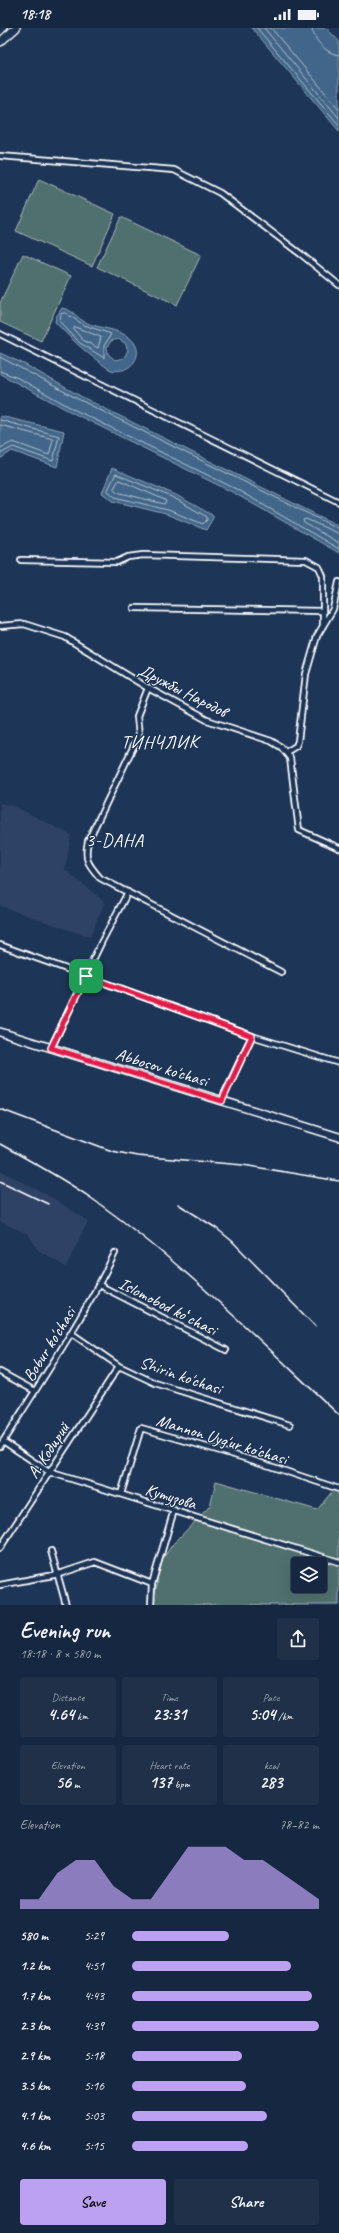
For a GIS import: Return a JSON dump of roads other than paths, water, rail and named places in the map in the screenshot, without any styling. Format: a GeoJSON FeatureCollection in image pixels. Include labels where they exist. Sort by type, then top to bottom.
{"type":"FeatureCollection","features":[{"type":"Feature","properties":{"kind":"main road"},"geometry":{"type":"LineString","coordinates":[[0,31],[4,28]]}},
{"type":"Feature","properties":{"kind":"main road"},"geometry":{"type":"LineString","coordinates":[[0,42],[16,28]]}},
{"type":"Feature","properties":{"kind":"main road","name":"Abbosov ko'chasi"},"geometry":{"type":"LineString","coordinates":[[0,1032],[339,1137]]}},
{"type":"Feature","properties":{"kind":"street"},"geometry":{"type":"LineString","coordinates":[[0,156],[174,170],[220,193],[339,285]]}},
{"type":"Feature","properties":{"kind":"street"},"geometry":{"type":"LineString","coordinates":[[0,334],[339,502]]}},
{"type":"Feature","properties":{"kind":"street"},"geometry":{"type":"LineString","coordinates":[[20,560],[117,562],[134,556],[298,559],[314,564],[321,571],[323,576],[323,626]]}},
{"type":"Feature","properties":{"kind":"street"},"geometry":{"type":"LineString","coordinates":[[339,582],[333,609],[317,636],[306,674],[298,741],[296,746],[286,752],[290,758],[299,830],[339,848]]}},
{"type":"Feature","properties":{"kind":"street"},"geometry":{"type":"LineString","coordinates":[[134,608],[323,611]]}},
{"type":"Feature","properties":{"kind":"street","name":"Дружбы Народов"},"geometry":{"type":"LineString","coordinates":[[0,626],[24,624],[65,637],[148,688],[207,720],[271,742],[281,747],[286,752]]}},
{"type":"Feature","properties":{"kind":"street"},"geometry":{"type":"LineString","coordinates":[[148,688],[137,716],[139,735],[88,841],[85,853],[87,863],[100,878],[281,972]]}},
{"type":"Feature","properties":{"kind":"street"},"geometry":{"type":"LineString","coordinates":[[51,1048],[128,892]]}},
{"type":"Feature","properties":{"kind":"street"},"geometry":{"type":"LineString","coordinates":[[0,945],[252,1036],[339,1063]]}},
{"type":"Feature","properties":{"kind":"street"},"geometry":{"type":"LineString","coordinates":[[222,1101],[252,1036]]}},
{"type":"Feature","properties":{"kind":"street","name":"Bobur ko'chasi"},"geometry":{"type":"LineString","coordinates":[[0,1446],[71,1333],[99,1285],[115,1253]]}},
{"type":"Feature","properties":{"kind":"street","name":"Islomobod koʻchasi"},"geometry":{"type":"LineString","coordinates":[[99,1285],[226,1350]]}},
{"type":"Feature","properties":{"kind":"street","name":"Shirin ko'chasi"},"geometry":{"type":"LineString","coordinates":[[71,1333],[119,1366],[155,1382],[290,1425]]}},
{"type":"Feature","properties":{"kind":"street","name":"А. Кодирий"},"geometry":{"type":"LineString","coordinates":[[0,1548],[119,1366]]}},
{"type":"Feature","properties":{"kind":"street"},"geometry":{"type":"LineString","coordinates":[[0,1372],[35,1391]]}},
{"type":"Feature","properties":{"kind":"street","name":"Mannon Uyg'ur ko'chasi"},"geometry":{"type":"LineString","coordinates":[[121,1494],[141,1428],[339,1489]]}},
{"type":"Feature","properties":{"kind":"street","name":"Кутузова"},"geometry":{"type":"LineString","coordinates":[[3,1441],[49,1472],[339,1562]]}},
{"type":"Feature","properties":{"kind":"street"},"geometry":{"type":"LineString","coordinates":[[151,1605],[152,1584],[174,1510]]}},
{"type":"Feature","properties":{"kind":"street"},"geometry":{"type":"LineString","coordinates":[[51,1551],[59,1574],[66,1605]]}},
{"type":"Feature","properties":{"kind":"street"},"geometry":{"type":"LineString","coordinates":[[0,1585],[59,1574],[95,1562],[152,1584]]}},
{"type":"Feature","properties":{"kind":"water"},"geometry":{"type":"Polygon","coordinates":[[[252,28],[326,28],[339,41],[339,131],[252,28]]]}},
{"type":"Feature","properties":{"kind":"water"},"geometry":{"type":"Polygon","coordinates":[[[62,308],[66,309],[85,322],[126,335],[136,345],[137,357],[130,366],[124,369],[118,371],[111,370],[86,352],[65,333],[55,322],[56,317],[62,308]],[[118,339],[111,341],[107,347],[108,354],[115,360],[124,358],[128,350],[125,343],[118,339]]]}},
{"type":"Feature","properties":{"kind":"water"},"geometry":{"type":"Polygon","coordinates":[[[0,353],[24,364],[82,397],[339,526],[339,553],[234,493],[73,413],[0,374],[0,353]]]}},
{"type":"Feature","properties":{"kind":"water"},"geometry":{"type":"Polygon","coordinates":[[[0,416],[64,431],[57,467],[12,451],[0,459],[0,416]]]}},
{"type":"Feature","properties":{"kind":"water"},"geometry":{"type":"Polygon","coordinates":[[[112,468],[176,495],[214,516],[206,530],[166,514],[113,501],[102,493],[112,468]]]}},
{"type":"Feature","properties":{"kind":"railway"},"geometry":{"type":"LineString","coordinates":[[0,1109],[112,1151],[137,1156],[243,1165],[339,1181]]}},
{"type":"Feature","properties":{"kind":"railway"},"geometry":{"type":"LineString","coordinates":[[0,1144],[80,1191],[124,1222],[219,1302],[339,1415]]}},
{"type":"Feature","properties":{"kind":"railway"},"geometry":{"type":"LineString","coordinates":[[0,1181],[48,1204]]}},
{"type":"Feature","properties":{"kind":"railway"},"geometry":{"type":"LineString","coordinates":[[178,1204],[216,1228],[232,1241],[315,1326]]}},
{"type":"Feature","properties":{"kind":"district","name":"ТИНЧЛИК"},"geometry":{"type":"Point","coordinates":[160,742]}},
{"type":"Feature","properties":{"kind":"district","name":"3-DAHA"},"geometry":{"type":"Point","coordinates":[115,840]}}]}
